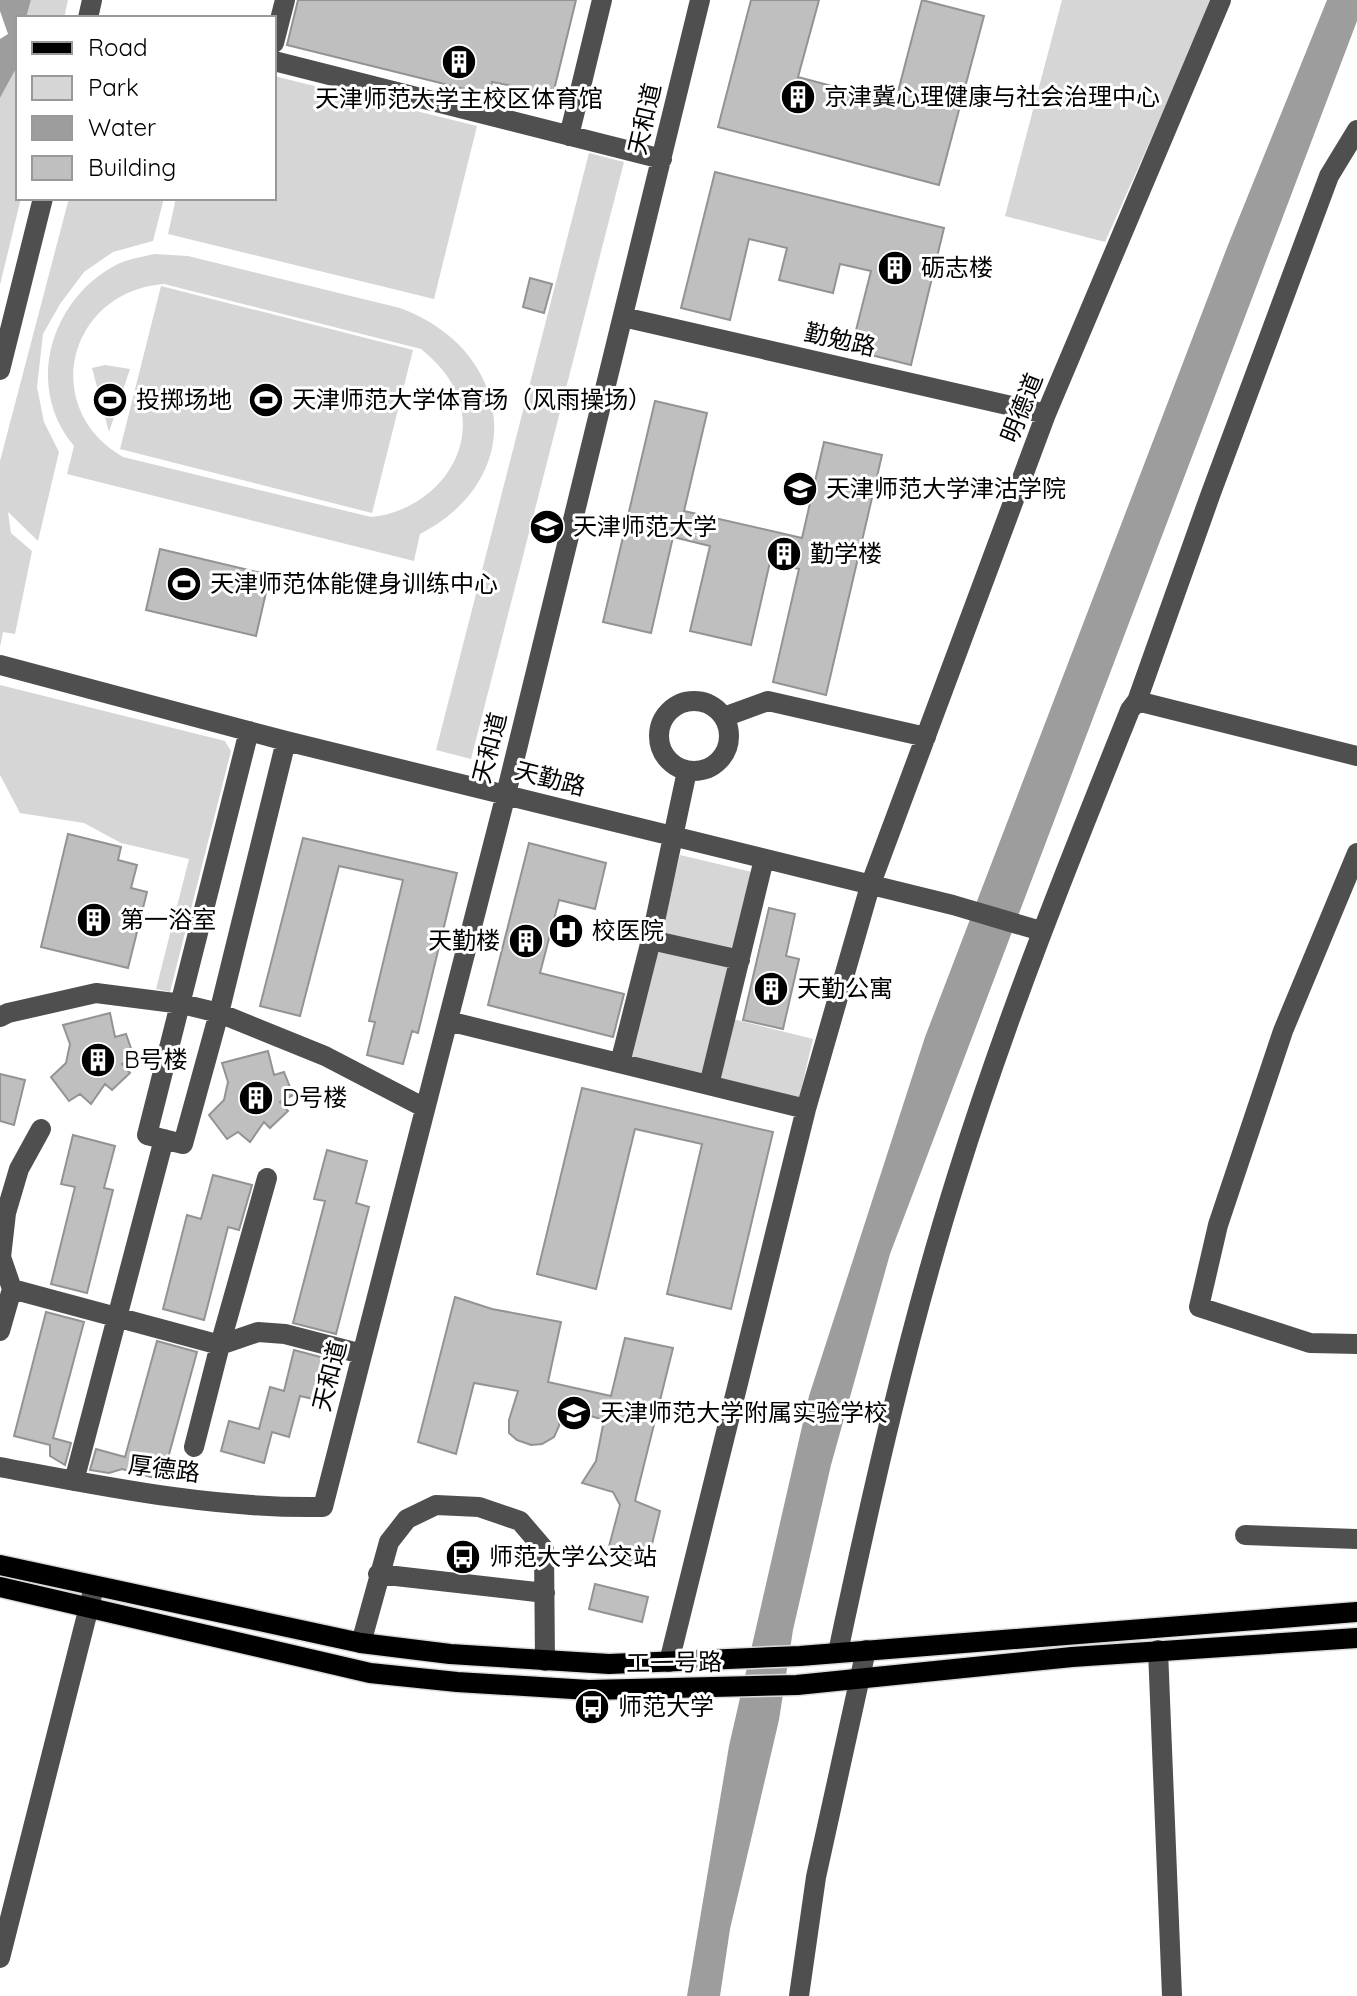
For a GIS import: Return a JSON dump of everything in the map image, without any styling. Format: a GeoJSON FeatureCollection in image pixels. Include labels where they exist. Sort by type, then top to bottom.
{"type":"FeatureCollection","features":[{"type":"Feature","properties":{"kind":"main road","name":"工一号路"},"geometry":{"type":"LineString","coordinates":[[0,1565],[361,1643],[450,1654],[609,1664],[800,1656],[1357,1612]]}},
{"type":"Feature","properties":{"kind":"main road","name":"工一号路"},"geometry":{"type":"LineString","coordinates":[[0,1587],[370,1673],[543,1688],[714,1689],[797,1685],[1158,1650],[1357,1638]]}},
{"type":"Feature","properties":{"kind":"street"},"geometry":{"type":"LineString","coordinates":[[276,35],[285,0]]}},
{"type":"Feature","properties":{"kind":"street"},"geometry":{"type":"LineString","coordinates":[[569,136],[602,0]]}},
{"type":"Feature","properties":{"kind":"street","name":"天和道"},"geometry":{"type":"LineString","coordinates":[[323,1507],[506,794],[700,0]]}},
{"type":"Feature","properties":{"kind":"street","name":"明德道"},"geometry":{"type":"LineString","coordinates":[[669,1662],[806,1109],[870,886],[1046,414],[1221,0]]}},
{"type":"Feature","properties":{"kind":"street"},"geometry":{"type":"LineString","coordinates":[[276,62],[662,159]]}},
{"type":"Feature","properties":{"kind":"street"},"geometry":{"type":"LineString","coordinates":[[838,1652],[879,1458],[953,1191],[1032,928],[1130,710],[1137,701],[1329,176],[1357,130]]}},
{"type":"Feature","properties":{"kind":"street"},"geometry":{"type":"LineString","coordinates":[[0,370],[42,200]]}},
{"type":"Feature","properties":{"kind":"street","name":"勤勉路"},"geometry":{"type":"LineString","coordinates":[[623,317],[1046,414]]}},
{"type":"Feature","properties":{"kind":"street","name":"天勤路"},"geometry":{"type":"LineString","coordinates":[[0,665],[286,741],[953,905],[1032,928]]}},
{"type":"Feature","properties":{"kind":"street"},"geometry":{"type":"LineString","coordinates":[[692,701],[710,705],[724,717],[728,725],[729,743],[721,760],[705,770],[687,771],[665,756],[659,738],[663,720],[675,707],[692,701]]}},
{"type":"Feature","properties":{"kind":"street"},"geometry":{"type":"LineString","coordinates":[[724,717],[768,701],[926,737]]}},
{"type":"Feature","properties":{"kind":"street"},"geometry":{"type":"LineString","coordinates":[[1137,701],[1357,756]]}},
{"type":"Feature","properties":{"kind":"street"},"geometry":{"type":"LineString","coordinates":[[249,731],[147,1135],[183,1144],[219,1013],[286,741]]}},
{"type":"Feature","properties":{"kind":"street"},"geometry":{"type":"LineString","coordinates":[[620,1063],[651,940],[687,771]]}},
{"type":"Feature","properties":{"kind":"street"},"geometry":{"type":"LineString","coordinates":[[1357,853],[1283,1031],[1218,1225],[1199,1307],[1310,1343],[1357,1344]]}},
{"type":"Feature","properties":{"kind":"street"},"geometry":{"type":"LineString","coordinates":[[709,1085],[764,859]]}},
{"type":"Feature","properties":{"kind":"street"},"geometry":{"type":"LineString","coordinates":[[651,940],[740,960]]}},
{"type":"Feature","properties":{"kind":"street"},"geometry":{"type":"LineString","coordinates":[[0,1017],[96,993],[182,1004],[219,1013],[325,1056],[425,1108]]}},
{"type":"Feature","properties":{"kind":"street"},"geometry":{"type":"LineString","coordinates":[[448,1021],[806,1109]]}},
{"type":"Feature","properties":{"kind":"street"},"geometry":{"type":"LineString","coordinates":[[0,1331],[12,1289],[1,1257],[6,1213],[19,1169],[41,1129]]}},
{"type":"Feature","properties":{"kind":"street"},"geometry":{"type":"LineString","coordinates":[[74,1481],[164,1139]]}},
{"type":"Feature","properties":{"kind":"street"},"geometry":{"type":"LineString","coordinates":[[194,1447],[267,1178]]}},
{"type":"Feature","properties":{"kind":"street"},"geometry":{"type":"LineString","coordinates":[[12,1289],[220,1345],[258,1332],[285,1334],[362,1354]]}},
{"type":"Feature","properties":{"kind":"street","name":"厚德路"},"geometry":{"type":"LineString","coordinates":[[0,1467],[143,1495],[274,1508],[323,1507]]}},
{"type":"Feature","properties":{"kind":"street"},"geometry":{"type":"LineString","coordinates":[[361,1643],[389,1542],[407,1519],[436,1505],[479,1507],[520,1521],[544,1549],[545,1661]]}},
{"type":"Feature","properties":{"kind":"street"},"geometry":{"type":"LineString","coordinates":[[1245,1535],[1357,1539]]}},
{"type":"Feature","properties":{"kind":"street"},"geometry":{"type":"LineString","coordinates":[[378,1574],[545,1593]]}},
{"type":"Feature","properties":{"kind":"street"},"geometry":{"type":"LineString","coordinates":[[0,1958],[94,1587]]}},
{"type":"Feature","properties":{"kind":"street"},"geometry":{"type":"LineString","coordinates":[[799,1996],[816,1877],[866,1650]]}},
{"type":"Feature","properties":{"kind":"street"},"geometry":{"type":"LineString","coordinates":[[1158,1650],[1172,1996]]}},
{"type":"Feature","properties":{"kind":"green space"},"geometry":{"type":"Polygon","coordinates":[[[31,0],[68,0],[64,16],[27,16],[31,0]]]}},
{"type":"Feature","properties":{"kind":"green space"},"geometry":{"type":"Polygon","coordinates":[[[1062,0],[1213,0],[1105,242],[1005,216],[1062,0]]]}},
{"type":"Feature","properties":{"kind":"green space"},"geometry":{"type":"Polygon","coordinates":[[[16,69],[16,200],[21,200],[0,285],[0,98],[16,69]]]}},
{"type":"Feature","properties":{"kind":"green space"},"geometry":{"type":"Polygon","coordinates":[[[276,76],[477,126],[434,299],[168,234],[176,200],[276,200],[276,76]]]}},
{"type":"Feature","properties":{"kind":"green space"},"geometry":{"type":"Polygon","coordinates":[[[589,153],[624,162],[471,759],[436,750],[589,153]]]}},
{"type":"Feature","properties":{"kind":"green space"},"geometry":{"type":"Polygon","coordinates":[[[68,200],[163,200],[153,241],[113,252],[84,272],[43,334],[37,387],[44,422],[59,452],[38,541],[8,512],[11,533],[32,551],[15,634],[3,632],[0,647],[0,461],[68,200]]]}},
{"type":"Feature","properties":{"kind":"green space","name":"天津师范大学体育场（风雨操场）"},"geometry":{"type":"Polygon","coordinates":[[[155,254],[188,256],[400,308],[438,327],[466,353],[485,382],[494,415],[492,448],[479,480],[456,510],[420,534],[414,561],[67,474],[74,446],[59,423],[50,398],[48,373],[51,348],[60,323],[73,301],[114,266],[155,254]],[[164,284],[131,291],[106,307],[87,329],[76,355],[74,383],[80,410],[96,436],[123,457],[371,517],[412,505],[429,493],[444,478],[455,460],[461,440],[463,419],[452,383],[421,349],[164,284]]]}},
{"type":"Feature","properties":{"kind":"green space","name":"天津师范大学体育场（风雨操场）"},"geometry":{"type":"Polygon","coordinates":[[[161,286],[413,350],[372,513],[120,449],[161,286]]]}},
{"type":"Feature","properties":{"kind":"green space","name":"投掷场地"},"geometry":{"type":"Polygon","coordinates":[[[105,365],[130,369],[109,432],[92,368],[105,365]]]}},
{"type":"Feature","properties":{"kind":"green space"},"geometry":{"type":"Polygon","coordinates":[[[0,685],[225,741],[231,751],[170,992],[156,989],[189,859],[121,843],[84,823],[20,813],[0,775],[0,685]]]}},
{"type":"Feature","properties":{"kind":"green space"},"geometry":{"type":"Polygon","coordinates":[[[680,855],[752,872],[717,1015],[813,1039],[799,1099],[630,1058],[680,855]]]}},
{"type":"Feature","properties":{"kind":"water"},"geometry":{"type":"Polygon","coordinates":[[[0,0],[31,0],[27,16],[16,16],[16,69],[0,98],[0,39],[8,34],[0,11],[0,0]]]}},
{"type":"Feature","properties":{"kind":"water"},"geometry":{"type":"Polygon","coordinates":[[[1327,0],[1357,0],[1357,21],[890,1254],[831,1465],[793,1630],[779,1720],[730,1929],[720,1996],[687,1996],[729,1746],[809,1396],[925,1037],[1228,245],[1327,0]]]}},
{"type":"Feature","properties":{"kind":"building","name":"天津师范大学主校区体育馆"},"geometry":{"type":"Polygon","coordinates":[[[298,0],[576,0],[553,94],[492,82],[489,95],[287,45],[298,0]]]}},
{"type":"Feature","properties":{"kind":"building","name":"京津冀心理健康与社会治理中心"},"geometry":{"type":"Polygon","coordinates":[[[751,0],[819,0],[798,77],[895,103],[922,0],[984,16],[939,185],[718,127],[751,0]]]}},
{"type":"Feature","properties":{"kind":"building","name":"砺志楼"},"geometry":{"type":"Polygon","coordinates":[[[715,172],[944,228],[911,365],[851,350],[871,271],[840,264],[833,293],[779,280],[787,248],[749,239],[730,320],[681,308],[715,172]]]}},
{"type":"Feature","properties":{"kind":"building"},"geometry":{"type":"Polygon","coordinates":[[[530,278],[552,284],[544,313],[523,307],[530,278]]]}},
{"type":"Feature","properties":{"kind":"building","name":"勤学楼"},"geometry":{"type":"Polygon","coordinates":[[[655,401],[707,413],[684,511],[802,538],[824,442],[882,455],[826,695],[773,682],[799,569],[770,562],[751,645],[690,631],[710,546],[673,537],[651,633],[603,622],[655,401]]]}},
{"type":"Feature","properties":{"kind":"building"},"geometry":{"type":"Polygon","coordinates":[[[160,549],[270,575],[256,636],[146,610],[160,549]]]}},
{"type":"Feature","properties":{"kind":"building","name":"第一浴室"},"geometry":{"type":"Polygon","coordinates":[[[68,834],[121,847],[118,860],[137,865],[131,888],[147,892],[128,968],[41,947],[68,834]]]}},
{"type":"Feature","properties":{"kind":"building"},"geometry":{"type":"Polygon","coordinates":[[[303,838],[457,873],[418,1033],[412,1031],[403,1064],[367,1055],[375,1022],[369,1021],[403,880],[339,866],[300,1016],[260,1006],[303,838]]]}},
{"type":"Feature","properties":{"kind":"building","name":"天勤楼"},"geometry":{"type":"Polygon","coordinates":[[[529,843],[606,863],[595,909],[559,900],[540,973],[624,994],[613,1037],[488,1005],[529,843]]]}},
{"type":"Feature","properties":{"kind":"building","name":"天勤公寓"},"geometry":{"type":"Polygon","coordinates":[[[769,908],[795,914],[786,956],[799,959],[783,1029],[743,1020],[769,908]]]}},
{"type":"Feature","properties":{"kind":"building","name":"B号楼"},"geometry":{"type":"Polygon","coordinates":[[[110,1013],[115,1037],[126,1034],[134,1057],[122,1064],[130,1073],[112,1090],[105,1084],[91,1104],[80,1094],[69,1101],[51,1077],[66,1063],[70,1044],[63,1025],[110,1013]]]}},
{"type":"Feature","properties":{"kind":"building","name":"D号楼"},"geometry":{"type":"Polygon","coordinates":[[[268,1051],[274,1075],[284,1072],[293,1095],[280,1102],[288,1111],[270,1128],[264,1122],[250,1142],[238,1132],[227,1139],[209,1115],[224,1100],[228,1082],[222,1063],[268,1051]]]}},
{"type":"Feature","properties":{"kind":"building"},"geometry":{"type":"Polygon","coordinates":[[[0,1074],[25,1080],[14,1125],[0,1121],[0,1074]]]}},
{"type":"Feature","properties":{"kind":"building"},"geometry":{"type":"Polygon","coordinates":[[[582,1088],[773,1132],[731,1309],[667,1294],[702,1144],[635,1129],[596,1289],[537,1274],[582,1088]]]}},
{"type":"Feature","properties":{"kind":"building"},"geometry":{"type":"Polygon","coordinates":[[[73,1135],[115,1146],[104,1188],[113,1190],[87,1293],[51,1284],[75,1187],[61,1184],[73,1135]]]}},
{"type":"Feature","properties":{"kind":"building"},"geometry":{"type":"Polygon","coordinates":[[[327,1150],[367,1161],[356,1203],[369,1207],[336,1334],[293,1323],[325,1201],[314,1199],[327,1150]]]}},
{"type":"Feature","properties":{"kind":"building"},"geometry":{"type":"Polygon","coordinates":[[[213,1175],[252,1185],[239,1230],[228,1227],[204,1320],[163,1309],[187,1215],[201,1219],[213,1175]]]}},
{"type":"Feature","properties":{"kind":"building"},"geometry":{"type":"Polygon","coordinates":[[[455,1297],[492,1309],[561,1322],[548,1382],[611,1396],[625,1338],[673,1348],[635,1501],[660,1511],[647,1565],[607,1554],[620,1505],[613,1492],[582,1483],[596,1461],[604,1420],[561,1407],[554,1437],[542,1444],[531,1445],[509,1433],[509,1420],[518,1391],[474,1383],[456,1454],[418,1442],[455,1297]]]}},
{"type":"Feature","properties":{"kind":"building"},"geometry":{"type":"Polygon","coordinates":[[[46,1312],[84,1322],[53,1438],[71,1443],[65,1465],[50,1456],[50,1445],[14,1436],[46,1312]]]}},
{"type":"Feature","properties":{"kind":"building"},"geometry":{"type":"Polygon","coordinates":[[[157,1341],[197,1352],[162,1480],[122,1469],[109,1473],[90,1470],[96,1449],[125,1457],[157,1341]]]}},
{"type":"Feature","properties":{"kind":"building"},"geometry":{"type":"Polygon","coordinates":[[[294,1350],[324,1358],[313,1399],[300,1396],[289,1437],[272,1432],[264,1463],[221,1451],[229,1421],[259,1429],[270,1387],[284,1391],[294,1350]]]}},
{"type":"Feature","properties":{"kind":"building"},"geometry":{"type":"Polygon","coordinates":[[[595,1584],[648,1597],[642,1622],[589,1609],[595,1584]]]}},
{"type":"Feature","properties":{"kind":"place","name":"天津师范大学主校区体育馆"},"geometry":{"type":"Point","coordinates":[459,62]}},
{"type":"Feature","properties":{"kind":"place","name":"京津冀心理健康与社会治理中心"},"geometry":{"type":"Point","coordinates":[798,97]}},
{"type":"Feature","properties":{"kind":"place","name":"砺志楼"},"geometry":{"type":"Point","coordinates":[895,268]}},
{"type":"Feature","properties":{"kind":"place","name":"投掷场地"},"geometry":{"type":"Point","coordinates":[110,400]}},
{"type":"Feature","properties":{"kind":"place","name":"天津师范大学体育场（风雨操场）"},"geometry":{"type":"Point","coordinates":[266,400]}},
{"type":"Feature","properties":{"kind":"place","name":"天津师范大学津沽学院"},"geometry":{"type":"Point","coordinates":[800,489]}},
{"type":"Feature","properties":{"kind":"place","name":"天津师范大学"},"geometry":{"type":"Point","coordinates":[547,527]}},
{"type":"Feature","properties":{"kind":"place","name":"勤学楼"},"geometry":{"type":"Point","coordinates":[784,554]}},
{"type":"Feature","properties":{"kind":"place","name":"天津师范体能健身训练中心"},"geometry":{"type":"Point","coordinates":[184,584]}},
{"type":"Feature","properties":{"kind":"place","name":"第一浴室"},"geometry":{"type":"Point","coordinates":[94,920]}},
{"type":"Feature","properties":{"kind":"place","name":"校医院"},"geometry":{"type":"Point","coordinates":[566,931]}},
{"type":"Feature","properties":{"kind":"place","name":"天勤楼"},"geometry":{"type":"Point","coordinates":[526,941]}},
{"type":"Feature","properties":{"kind":"place","name":"天勤公寓"},"geometry":{"type":"Point","coordinates":[771,989]}},
{"type":"Feature","properties":{"kind":"place","name":"B号楼"},"geometry":{"type":"Point","coordinates":[98,1060]}},
{"type":"Feature","properties":{"kind":"place","name":"D号楼"},"geometry":{"type":"Point","coordinates":[256,1098]}},
{"type":"Feature","properties":{"kind":"place","name":"天津师范大学附属实验学校"},"geometry":{"type":"Point","coordinates":[574,1413]}},
{"type":"Feature","properties":{"kind":"place","name":"师范大学公交站"},"geometry":{"type":"Point","coordinates":[463,1557]}},
{"type":"Feature","properties":{"kind":"place","name":"师范大学"},"geometry":{"type":"Point","coordinates":[592,1707]}}]}
